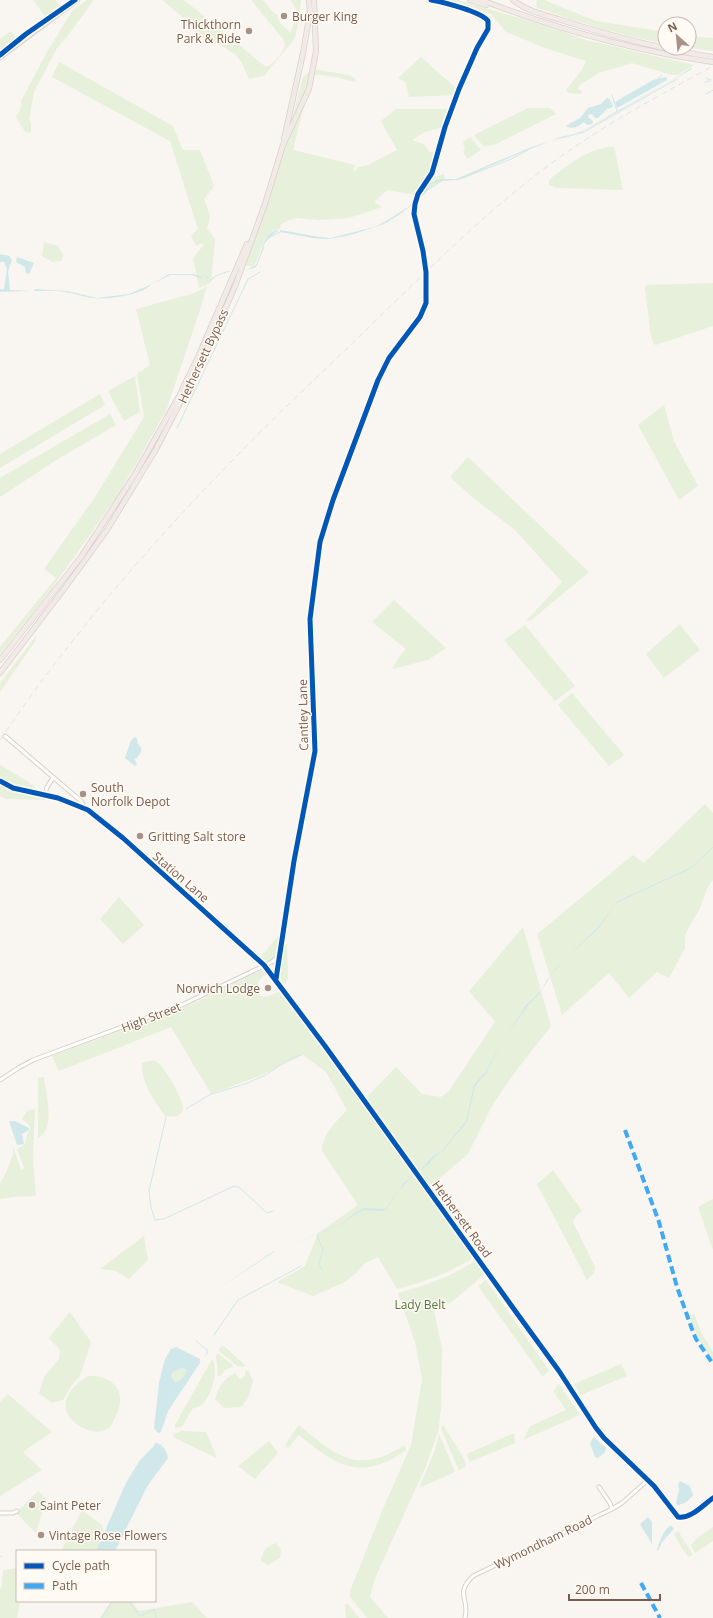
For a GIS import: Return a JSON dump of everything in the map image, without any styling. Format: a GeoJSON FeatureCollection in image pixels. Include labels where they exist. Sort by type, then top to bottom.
{"type":"FeatureCollection","features":[{"type":"Feature","properties":{"kind":"highway","name":"Hethersett Bypass"},"geometry":{"type":"LineString","coordinates":[[0,660],[64,581],[94,538],[146,457],[198,357],[246,248],[282,144],[303,53],[310,13],[309,0]]}},
{"type":"Feature","properties":{"kind":"highway","name":"Hethersett Bypass"},"geometry":{"type":"LineString","coordinates":[[0,673],[107,530],[155,451],[203,359],[234,289],[281,150],[308,89],[316,51],[314,0]]}},
{"type":"Feature","properties":{"kind":"highway"},"geometry":{"type":"LineString","coordinates":[[470,0],[607,41],[713,62]]}},
{"type":"Feature","properties":{"kind":"highway"},"geometry":{"type":"LineString","coordinates":[[481,0],[566,29]]}},
{"type":"Feature","properties":{"kind":"highway"},"geometry":{"type":"LineString","coordinates":[[513,0],[526,8],[608,35],[713,57]]}},
{"type":"Feature","properties":{"kind":"main road"},"geometry":{"type":"LineString","coordinates":[[0,57],[77,0]]}},
{"type":"Feature","properties":{"kind":"street","name":"Cantley Lane"},"geometry":{"type":"LineString","coordinates":[[276,979],[295,855],[314,751],[314,714],[309,636],[320,542],[351,452],[384,368],[420,317],[426,303],[426,272],[423,251],[414,214],[415,204],[418,194],[432,173],[445,127],[459,89],[489,24],[486,18],[482,16],[431,0]]}},
{"type":"Feature","properties":{"kind":"street","name":"Station Lane"},"geometry":{"type":"LineString","coordinates":[[5,736],[81,802],[83,804],[82,806]]}},
{"type":"Feature","properties":{"kind":"street"},"geometry":{"type":"LineString","coordinates":[[45,795],[47,787],[53,778]]}},
{"type":"Feature","properties":{"kind":"street","name":"Station Lane"},"geometry":{"type":"LineString","coordinates":[[0,781],[19,790],[58,798],[82,806],[117,833],[264,965]]}},
{"type":"Feature","properties":{"kind":"street"},"geometry":{"type":"LineString","coordinates":[[264,965],[272,962],[279,955]]}},
{"type":"Feature","properties":{"kind":"street","name":"Hethersett Road"},"geometry":{"type":"LineString","coordinates":[[264,965],[276,979],[560,1371],[604,1438],[648,1480],[678,1517],[683,1518],[689,1516],[713,1498]]}},
{"type":"Feature","properties":{"kind":"street","name":"High Street"},"geometry":{"type":"LineString","coordinates":[[0,1080],[20,1067],[184,1004],[264,965]]}},
{"type":"Feature","properties":{"kind":"street","name":"Wymondham Road"},"geometry":{"type":"LineString","coordinates":[[465,1618],[466,1611],[463,1593],[464,1586],[473,1576],[612,1509],[622,1503],[648,1480]]}},
{"type":"Feature","properties":{"kind":"street"},"geometry":{"type":"LineString","coordinates":[[599,1487],[610,1503],[612,1509]]}},
{"type":"Feature","properties":{"kind":"street"},"geometry":{"type":"LineString","coordinates":[[0,1513],[13,1513],[17,1511]]}},
{"type":"Feature","properties":{"kind":"green space"},"geometry":{"type":"Polygon","coordinates":[[[33,0],[55,0],[60,6],[63,6],[54,14],[47,17],[33,0]]]}},
{"type":"Feature","properties":{"kind":"green space"},"geometry":{"type":"Polygon","coordinates":[[[87,0],[94,0],[57,48],[34,92],[29,120],[31,124],[31,132],[28,133],[24,130],[16,117],[22,105],[21,101],[47,52],[72,11],[87,0]]]}},
{"type":"Feature","properties":{"kind":"green space"},"geometry":{"type":"Polygon","coordinates":[[[162,0],[184,0],[266,67],[279,56],[285,47],[285,44],[283,39],[251,0],[263,0],[277,15],[280,23],[291,33],[296,10],[291,0],[301,0],[295,38],[264,76],[249,79],[242,63],[236,55],[217,43],[198,35],[186,20],[162,0]]]}},
{"type":"Feature","properties":{"kind":"green space"},"geometry":{"type":"Polygon","coordinates":[[[450,0],[458,0],[547,26],[586,40],[694,65],[678,75],[672,75],[632,63],[599,73],[581,84],[577,89],[582,91],[580,94],[569,93],[566,90],[582,70],[586,61],[545,48],[506,32],[491,14],[450,0]]]}},
{"type":"Feature","properties":{"kind":"green space"},"geometry":{"type":"Polygon","coordinates":[[[537,0],[544,0],[596,21],[657,31],[657,42],[600,28],[536,7],[537,0]]]}},
{"type":"Feature","properties":{"kind":"green space"},"geometry":{"type":"Polygon","coordinates":[[[11,31],[17,39],[0,52],[0,39],[11,31]]]}},
{"type":"Feature","properties":{"kind":"green space"},"geometry":{"type":"Polygon","coordinates":[[[697,37],[713,38],[713,51],[697,49],[697,37]]]}},
{"type":"Feature","properties":{"kind":"green space"},"geometry":{"type":"Polygon","coordinates":[[[421,57],[457,89],[455,95],[409,97],[406,83],[398,78],[421,57]]]}},
{"type":"Feature","properties":{"kind":"green space"},"geometry":{"type":"Polygon","coordinates":[[[59,62],[173,126],[183,150],[200,150],[214,186],[204,199],[210,216],[207,229],[215,239],[211,282],[199,288],[193,258],[203,246],[202,243],[196,246],[191,236],[198,229],[170,141],[52,77],[59,62]]]}},
{"type":"Feature","properties":{"kind":"green space"},"geometry":{"type":"Polygon","coordinates":[[[313,69],[348,75],[356,79],[355,82],[336,77],[312,74],[293,150],[355,165],[354,172],[358,167],[368,165],[397,150],[381,121],[396,109],[450,109],[444,127],[425,132],[412,140],[425,145],[430,152],[437,153],[429,179],[444,174],[445,178],[428,190],[423,196],[387,190],[374,202],[382,207],[348,218],[319,220],[296,218],[282,223],[279,229],[273,231],[265,239],[253,266],[246,266],[281,161],[303,77],[313,69]]]}},
{"type":"Feature","properties":{"kind":"green space"},"geometry":{"type":"Polygon","coordinates":[[[528,108],[550,108],[556,114],[494,145],[483,146],[474,135],[528,108]]]}},
{"type":"Feature","properties":{"kind":"green space"},"geometry":{"type":"Polygon","coordinates":[[[470,137],[481,150],[467,159],[463,152],[465,150],[463,142],[470,137]]]}},
{"type":"Feature","properties":{"kind":"green space"},"geometry":{"type":"Polygon","coordinates":[[[614,146],[623,190],[557,188],[549,185],[549,180],[579,158],[596,150],[614,146]]]}},
{"type":"Feature","properties":{"kind":"green space"},"geometry":{"type":"Polygon","coordinates":[[[44,242],[58,246],[63,255],[62,261],[52,262],[42,256],[44,242]]]}},
{"type":"Feature","properties":{"kind":"green space"},"geometry":{"type":"Polygon","coordinates":[[[713,283],[713,326],[656,345],[654,344],[651,336],[645,288],[647,285],[713,283]]]}},
{"type":"Feature","properties":{"kind":"green space"},"geometry":{"type":"Polygon","coordinates":[[[207,286],[166,411],[120,492],[50,591],[0,654],[0,647],[56,578],[44,569],[95,497],[144,417],[137,374],[150,365],[136,309],[195,293],[207,286]]]}},
{"type":"Feature","properties":{"kind":"green space"},"geometry":{"type":"Polygon","coordinates":[[[135,376],[140,412],[124,421],[108,391],[135,376]]]}},
{"type":"Feature","properties":{"kind":"green space"},"geometry":{"type":"Polygon","coordinates":[[[100,394],[105,405],[0,468],[0,454],[100,394]]]}},
{"type":"Feature","properties":{"kind":"green space"},"geometry":{"type":"Polygon","coordinates":[[[664,405],[674,441],[698,486],[679,500],[638,425],[664,405]]]}},
{"type":"Feature","properties":{"kind":"green space"},"geometry":{"type":"Polygon","coordinates":[[[110,414],[116,425],[58,459],[0,497],[0,478],[110,414]]]}},
{"type":"Feature","properties":{"kind":"green space"},"geometry":{"type":"Polygon","coordinates":[[[468,457],[589,572],[530,621],[526,621],[562,582],[515,530],[472,497],[450,477],[468,457]]]}},
{"type":"Feature","properties":{"kind":"green space"},"geometry":{"type":"Polygon","coordinates":[[[394,600],[446,648],[428,660],[392,669],[398,658],[406,649],[372,622],[394,600]]]}},
{"type":"Feature","properties":{"kind":"green space"},"geometry":{"type":"Polygon","coordinates":[[[680,624],[700,650],[664,678],[646,654],[680,624]]]}},
{"type":"Feature","properties":{"kind":"green space"},"geometry":{"type":"Polygon","coordinates":[[[525,625],[575,686],[555,701],[504,640],[525,625]]]}},
{"type":"Feature","properties":{"kind":"green space"},"geometry":{"type":"Polygon","coordinates":[[[36,636],[36,640],[0,692],[0,683],[36,636]]]}},
{"type":"Feature","properties":{"kind":"green space"},"geometry":{"type":"Polygon","coordinates":[[[572,693],[624,755],[609,766],[558,705],[572,693]]]}},
{"type":"Feature","properties":{"kind":"green space"},"geometry":{"type":"Polygon","coordinates":[[[0,765],[27,781],[35,787],[35,790],[14,784],[0,777],[0,765]]]}},
{"type":"Feature","properties":{"kind":"green space"},"geometry":{"type":"Polygon","coordinates":[[[0,784],[12,790],[45,797],[46,800],[6,799],[0,796],[0,784]]]}},
{"type":"Feature","properties":{"kind":"green space"},"geometry":{"type":"Polygon","coordinates":[[[705,804],[713,813],[713,880],[707,888],[701,906],[685,935],[685,948],[669,978],[657,972],[629,998],[609,973],[562,1015],[537,934],[633,855],[644,863],[705,804]]]}},
{"type":"Feature","properties":{"kind":"green space"},"geometry":{"type":"Polygon","coordinates":[[[119,897],[144,925],[123,944],[100,919],[119,897]]]}},
{"type":"Feature","properties":{"kind":"green space"},"geometry":{"type":"Polygon","coordinates":[[[523,927],[551,1026],[515,1072],[493,1104],[468,1154],[429,1187],[366,1098],[396,1067],[422,1094],[441,1097],[449,1091],[495,1022],[469,991],[523,927]]]}},
{"type":"Feature","properties":{"kind":"green space"},"geometry":{"type":"Polygon","coordinates":[[[282,931],[277,953],[268,962],[264,961],[260,958],[282,931]]]}},
{"type":"Feature","properties":{"kind":"green space"},"geometry":{"type":"Polygon","coordinates":[[[287,943],[288,977],[285,985],[279,974],[279,964],[281,954],[287,943]]]}},
{"type":"Feature","properties":{"kind":"green space"},"geometry":{"type":"Polygon","coordinates":[[[262,970],[266,970],[269,974],[264,975],[258,982],[260,996],[266,997],[278,992],[276,987],[279,985],[472,1255],[471,1259],[435,1277],[397,1289],[378,1257],[365,1263],[355,1274],[343,1283],[313,1296],[277,1282],[305,1266],[318,1233],[358,1205],[322,1151],[327,1134],[347,1110],[326,1072],[303,1055],[259,1076],[211,1094],[171,1027],[59,1071],[52,1056],[195,1003],[262,970]]]}},
{"type":"Feature","properties":{"kind":"green space"},"geometry":{"type":"Polygon","coordinates":[[[148,1061],[157,1062],[164,1069],[180,1099],[183,1109],[181,1114],[165,1116],[153,1097],[146,1084],[142,1070],[142,1063],[148,1061]]]}},
{"type":"Feature","properties":{"kind":"green space"},"geometry":{"type":"Polygon","coordinates":[[[44,1077],[48,1101],[48,1119],[44,1134],[38,1138],[38,1078],[44,1077]]]}},
{"type":"Feature","properties":{"kind":"green space"},"geometry":{"type":"Polygon","coordinates":[[[35,1109],[33,1160],[36,1196],[0,1199],[0,1183],[6,1173],[13,1154],[13,1146],[21,1170],[24,1168],[17,1149],[25,1144],[30,1129],[29,1125],[22,1119],[27,1111],[35,1109]]]}},
{"type":"Feature","properties":{"kind":"green space"},"geometry":{"type":"Polygon","coordinates":[[[553,1170],[582,1211],[575,1217],[573,1222],[595,1267],[594,1273],[587,1280],[537,1184],[553,1170]]]}},
{"type":"Feature","properties":{"kind":"green space"},"geometry":{"type":"Polygon","coordinates":[[[713,1199],[713,1250],[698,1207],[713,1199]]]}},
{"type":"Feature","properties":{"kind":"green space"},"geometry":{"type":"Polygon","coordinates":[[[144,1236],[148,1260],[129,1279],[116,1271],[100,1269],[144,1236]]]}},
{"type":"Feature","properties":{"kind":"green space","name":"Lady Belt"},"geometry":{"type":"Polygon","coordinates":[[[473,1262],[477,1262],[485,1274],[453,1301],[434,1311],[442,1349],[441,1408],[438,1432],[426,1466],[375,1578],[370,1597],[388,1618],[367,1618],[350,1597],[350,1591],[382,1511],[411,1445],[422,1379],[415,1342],[398,1293],[437,1280],[473,1262]]]}},
{"type":"Feature","properties":{"kind":"green space"},"geometry":{"type":"Polygon","coordinates":[[[486,1280],[549,1370],[543,1377],[478,1286],[486,1280]]]}},
{"type":"Feature","properties":{"kind":"green space"},"geometry":{"type":"Polygon","coordinates":[[[70,1312],[91,1342],[80,1376],[72,1385],[63,1400],[52,1403],[39,1393],[44,1377],[59,1359],[60,1350],[49,1338],[70,1312]]]}},
{"type":"Feature","properties":{"kind":"green space"},"geometry":{"type":"Polygon","coordinates":[[[694,1314],[702,1334],[713,1352],[713,1361],[697,1337],[689,1315],[694,1314]]]}},
{"type":"Feature","properties":{"kind":"green space"},"geometry":{"type":"Polygon","coordinates":[[[224,1346],[245,1365],[244,1367],[237,1366],[219,1351],[219,1348],[224,1346]]]}},
{"type":"Feature","properties":{"kind":"green space"},"geometry":{"type":"Polygon","coordinates":[[[217,1353],[232,1364],[233,1367],[226,1369],[220,1376],[218,1376],[217,1353]]]}},
{"type":"Feature","properties":{"kind":"green space"},"geometry":{"type":"Polygon","coordinates":[[[212,1359],[215,1374],[208,1397],[202,1404],[192,1409],[182,1427],[175,1428],[175,1425],[212,1359]]]}},
{"type":"Feature","properties":{"kind":"green space"},"geometry":{"type":"Polygon","coordinates":[[[621,1364],[627,1376],[581,1395],[574,1384],[621,1364]]]}},
{"type":"Feature","properties":{"kind":"green space"},"geometry":{"type":"Polygon","coordinates":[[[182,1368],[187,1370],[185,1375],[181,1380],[175,1382],[171,1376],[173,1372],[182,1368]]]}},
{"type":"Feature","properties":{"kind":"green space"},"geometry":{"type":"Polygon","coordinates":[[[248,1370],[253,1381],[248,1398],[241,1407],[224,1408],[215,1399],[218,1390],[227,1378],[235,1373],[240,1379],[245,1376],[245,1371],[248,1370]]]}},
{"type":"Feature","properties":{"kind":"green space"},"geometry":{"type":"Polygon","coordinates":[[[89,1376],[106,1379],[112,1382],[119,1393],[120,1400],[116,1416],[110,1427],[100,1432],[95,1432],[79,1426],[67,1413],[66,1400],[69,1394],[77,1383],[89,1376]]]}},
{"type":"Feature","properties":{"kind":"green space"},"geometry":{"type":"Polygon","coordinates":[[[559,1384],[580,1415],[523,1440],[530,1426],[566,1410],[553,1391],[559,1384]]]}},
{"type":"Feature","properties":{"kind":"green space"},"geometry":{"type":"Polygon","coordinates":[[[8,1394],[52,1432],[23,1452],[42,1470],[0,1496],[0,1402],[8,1394]]]}},
{"type":"Feature","properties":{"kind":"green space"},"geometry":{"type":"Polygon","coordinates":[[[299,1425],[325,1446],[349,1458],[361,1460],[374,1459],[389,1454],[405,1445],[406,1450],[390,1460],[376,1466],[350,1466],[325,1455],[299,1435],[288,1448],[285,1445],[299,1425]]]}},
{"type":"Feature","properties":{"kind":"green space"},"geometry":{"type":"Polygon","coordinates":[[[443,1425],[466,1464],[465,1467],[459,1470],[441,1429],[443,1425]]]}},
{"type":"Feature","properties":{"kind":"green space"},"geometry":{"type":"Polygon","coordinates":[[[182,1431],[206,1432],[215,1452],[216,1458],[173,1437],[173,1434],[182,1431]]]}},
{"type":"Feature","properties":{"kind":"green space"},"geometry":{"type":"Polygon","coordinates":[[[514,1433],[515,1443],[470,1462],[467,1454],[514,1433]]]}},
{"type":"Feature","properties":{"kind":"green space"},"geometry":{"type":"Polygon","coordinates":[[[439,1434],[455,1472],[419,1488],[435,1450],[439,1434]]]}},
{"type":"Feature","properties":{"kind":"green space"},"geometry":{"type":"Polygon","coordinates":[[[269,1441],[278,1453],[255,1479],[238,1466],[269,1441]]]}},
{"type":"Feature","properties":{"kind":"green space"},"geometry":{"type":"Polygon","coordinates":[[[38,1491],[46,1499],[36,1533],[17,1514],[17,1512],[38,1491]]]}},
{"type":"Feature","properties":{"kind":"green space"},"geometry":{"type":"Polygon","coordinates":[[[82,1510],[102,1525],[111,1550],[62,1550],[82,1510]]]}},
{"type":"Feature","properties":{"kind":"green space"},"geometry":{"type":"Polygon","coordinates":[[[713,1527],[713,1541],[695,1553],[691,1545],[698,1537],[713,1527]]]}},
{"type":"Feature","properties":{"kind":"green space"},"geometry":{"type":"Polygon","coordinates":[[[678,1531],[693,1555],[688,1557],[674,1535],[678,1531]]]}},
{"type":"Feature","properties":{"kind":"green space"},"geometry":{"type":"Polygon","coordinates":[[[276,1543],[281,1550],[280,1558],[268,1565],[261,1561],[262,1554],[266,1549],[276,1543]]]}},
{"type":"Feature","properties":{"kind":"green space"},"geometry":{"type":"Polygon","coordinates":[[[16,1568],[16,1602],[20,1602],[17,1618],[0,1618],[0,1589],[2,1586],[3,1570],[16,1568]]]}},
{"type":"Feature","properties":{"kind":"green space"},"geometry":{"type":"Polygon","coordinates":[[[110,1602],[132,1602],[139,1611],[192,1602],[207,1618],[100,1618],[110,1602]]]}},
{"type":"Feature","properties":{"kind":"green space"},"geometry":{"type":"Polygon","coordinates":[[[345,1604],[348,1604],[359,1618],[346,1618],[345,1604]]]}},
{"type":"Feature","properties":{"kind":"water"},"geometry":{"type":"Polygon","coordinates":[[[691,68],[692,69],[584,131],[573,134],[585,130],[691,68]]]}},
{"type":"Feature","properties":{"kind":"water"},"geometry":{"type":"Polygon","coordinates":[[[666,77],[667,80],[617,108],[615,102],[653,80],[666,77]]]}},
{"type":"Feature","properties":{"kind":"water"},"geometry":{"type":"Polygon","coordinates":[[[607,98],[610,99],[613,107],[607,109],[598,118],[595,118],[592,114],[588,115],[593,121],[592,124],[587,125],[584,122],[576,127],[571,128],[566,126],[580,118],[588,108],[601,104],[607,98]]]}},
{"type":"Feature","properties":{"kind":"water"},"geometry":{"type":"Polygon","coordinates":[[[550,141],[458,180],[440,181],[430,185],[425,194],[419,197],[430,184],[440,179],[456,179],[529,148],[550,141]]]}},
{"type":"Feature","properties":{"kind":"water"},"geometry":{"type":"Polygon","coordinates":[[[408,207],[402,213],[382,224],[370,229],[358,233],[346,236],[326,239],[280,232],[280,230],[331,238],[374,227],[408,207]]]}},
{"type":"Feature","properties":{"kind":"water"},"geometry":{"type":"Polygon","coordinates":[[[279,230],[266,240],[260,255],[265,240],[268,235],[279,230]]]}},
{"type":"Feature","properties":{"kind":"water"},"geometry":{"type":"Polygon","coordinates":[[[0,254],[9,256],[12,260],[8,271],[10,290],[31,291],[0,292],[0,289],[4,289],[7,269],[4,262],[0,262],[0,254]]]}},
{"type":"Feature","properties":{"kind":"water"},"geometry":{"type":"Polygon","coordinates":[[[17,257],[34,263],[29,274],[26,273],[25,267],[16,262],[17,257]]]}},
{"type":"Feature","properties":{"kind":"water"},"geometry":{"type":"Polygon","coordinates":[[[231,271],[216,276],[211,281],[205,276],[201,278],[192,275],[170,275],[152,284],[169,274],[194,274],[202,277],[206,275],[210,280],[216,275],[231,271]]]}},
{"type":"Feature","properties":{"kind":"water"},"geometry":{"type":"Polygon","coordinates":[[[152,284],[147,288],[133,294],[97,298],[129,294],[152,284]]]}},
{"type":"Feature","properties":{"kind":"water"},"geometry":{"type":"Polygon","coordinates":[[[35,289],[67,291],[97,298],[57,291],[34,291],[35,289]]]}},
{"type":"Feature","properties":{"kind":"water"},"geometry":{"type":"Polygon","coordinates":[[[135,737],[141,748],[141,752],[136,759],[134,758],[137,764],[135,766],[125,758],[131,740],[135,737]]]}},
{"type":"Feature","properties":{"kind":"water"},"geometry":{"type":"Polygon","coordinates":[[[618,901],[598,929],[567,957],[598,927],[618,901]]]}},
{"type":"Feature","properties":{"kind":"water"},"geometry":{"type":"Polygon","coordinates":[[[541,990],[529,1004],[508,1034],[526,1005],[541,990]]]}},
{"type":"Feature","properties":{"kind":"water"},"geometry":{"type":"Polygon","coordinates":[[[506,1035],[486,1073],[475,1086],[467,1122],[442,1152],[434,1157],[429,1164],[420,1171],[433,1156],[441,1152],[466,1121],[474,1085],[486,1071],[506,1035]]]}},
{"type":"Feature","properties":{"kind":"water"},"geometry":{"type":"Polygon","coordinates":[[[9,1121],[15,1121],[29,1128],[29,1130],[22,1134],[24,1144],[17,1145],[9,1121]]]}},
{"type":"Feature","properties":{"kind":"water"},"geometry":{"type":"Polygon","coordinates":[[[414,1175],[399,1190],[387,1209],[383,1211],[364,1210],[342,1224],[276,1251],[341,1224],[364,1208],[386,1209],[403,1184],[414,1175]]]}},
{"type":"Feature","properties":{"kind":"water"},"geometry":{"type":"Polygon","coordinates":[[[274,1251],[274,1252],[218,1289],[274,1251]]]}},
{"type":"Feature","properties":{"kind":"water"},"geometry":{"type":"Polygon","coordinates":[[[176,1347],[200,1359],[200,1363],[168,1411],[161,1432],[158,1433],[154,1428],[159,1383],[165,1359],[171,1349],[176,1347]],[[182,1368],[173,1372],[171,1376],[175,1382],[179,1381],[187,1370],[182,1368]]]}},
{"type":"Feature","properties":{"kind":"water"},"geometry":{"type":"Polygon","coordinates":[[[594,1437],[606,1448],[605,1452],[598,1458],[595,1457],[590,1443],[594,1437]]]}},
{"type":"Feature","properties":{"kind":"water"},"geometry":{"type":"Polygon","coordinates":[[[155,1443],[160,1444],[167,1453],[168,1458],[148,1485],[116,1550],[96,1550],[126,1483],[140,1460],[154,1446],[155,1443]]]}},
{"type":"Feature","properties":{"kind":"water"},"geometry":{"type":"Polygon","coordinates":[[[680,1481],[690,1486],[693,1495],[687,1502],[686,1501],[685,1503],[678,1505],[676,1503],[679,1490],[678,1485],[680,1481]]]}},
{"type":"Feature","properties":{"kind":"water"},"geometry":{"type":"Polygon","coordinates":[[[648,1517],[652,1522],[652,1544],[640,1524],[648,1517]]]}},
{"type":"Feature","properties":{"kind":"water"},"geometry":{"type":"Polygon","coordinates":[[[671,1525],[674,1529],[662,1542],[658,1551],[657,1550],[662,1536],[671,1525]]]}},
{"type":"Feature","properties":{"kind":"waterway"},"geometry":{"type":"LineString","coordinates":[[656,80],[662,75]]}},
{"type":"Feature","properties":{"kind":"waterway"},"geometry":{"type":"LineString","coordinates":[[706,78],[711,80]]}},
{"type":"Feature","properties":{"kind":"waterway"},"geometry":{"type":"LineString","coordinates":[[557,139],[584,132],[677,79]]}},
{"type":"Feature","properties":{"kind":"waterway"},"geometry":{"type":"LineString","coordinates":[[705,82],[710,81]]}},
{"type":"Feature","properties":{"kind":"waterway"},"geometry":{"type":"LineString","coordinates":[[706,94],[713,90]]}},
{"type":"Feature","properties":{"kind":"waterway"},"geometry":{"type":"LineString","coordinates":[[612,95],[617,111]]}},
{"type":"Feature","properties":{"kind":"waterway"},"geometry":{"type":"LineString","coordinates":[[463,178],[511,159],[528,150]]}},
{"type":"Feature","properties":{"kind":"waterway"},"geometry":{"type":"LineString","coordinates":[[420,195],[443,180]]}},
{"type":"Feature","properties":{"kind":"waterway"},"geometry":{"type":"LineString","coordinates":[[408,208],[413,203],[416,196]]}},
{"type":"Feature","properties":{"kind":"waterway"},"geometry":{"type":"LineString","coordinates":[[381,225],[389,221]]}},
{"type":"Feature","properties":{"kind":"waterway"},"geometry":{"type":"LineString","coordinates":[[265,242],[270,237],[280,232]]}},
{"type":"Feature","properties":{"kind":"waterway"},"geometry":{"type":"LineString","coordinates":[[250,268],[256,266],[264,247]]}},
{"type":"Feature","properties":{"kind":"waterway"},"geometry":{"type":"LineString","coordinates":[[177,428],[248,279],[260,272]]}},
{"type":"Feature","properties":{"kind":"waterway"},"geometry":{"type":"LineString","coordinates":[[617,902],[691,868],[713,847]]}},
{"type":"Feature","properties":{"kind":"waterway"},"geometry":{"type":"LineString","coordinates":[[186,1109],[209,1095],[248,1083],[267,1074],[288,1060],[301,1055]]}},
{"type":"Feature","properties":{"kind":"waterway"},"geometry":{"type":"LineString","coordinates":[[166,1117],[149,1191],[151,1207],[155,1220],[164,1219],[234,1186],[240,1188],[267,1213],[273,1211]]}},
{"type":"Feature","properties":{"kind":"waterway"},"geometry":{"type":"LineString","coordinates":[[317,1235],[323,1250],[319,1263],[322,1270]]}},
{"type":"Feature","properties":{"kind":"waterway"},"geometry":{"type":"LineString","coordinates":[[214,1335],[238,1300],[301,1266]]}},
{"type":"Feature","properties":{"kind":"waterway"},"geometry":{"type":"LineString","coordinates":[[196,1341],[208,1351],[206,1355]]}},
{"type":"Feature","properties":{"kind":"waterway"},"geometry":{"type":"LineString","coordinates":[[102,1618],[111,1602]]}},
{"type":"Feature","properties":{"kind":"waterway"},"geometry":{"type":"LineString","coordinates":[[130,1602],[140,1616],[155,1609],[156,1618]]}},
{"type":"Feature","properties":{"kind":"railway"},"geometry":{"type":"LineString","coordinates":[[0,740],[76,637],[116,587],[158,539],[246,446],[459,240],[510,196],[557,159],[600,130],[713,66]]}},
{"type":"Feature","properties":{"kind":"marked path"},"geometry":{"type":"LineString","coordinates":[[625,1130],[659,1222],[677,1287],[693,1332],[713,1364]]}},
{"type":"Feature","properties":{"kind":"marked path"},"geometry":{"type":"LineString","coordinates":[[641,1583],[660,1618]]}},
{"type":"Feature","properties":{"kind":"cycle path"},"geometry":{"type":"LineString","coordinates":[[0,55],[26,34],[75,0]]}},
{"type":"Feature","properties":{"kind":"cycle path"},"geometry":{"type":"LineString","coordinates":[[276,979],[294,861],[315,751],[310,619],[320,542],[333,500],[378,380],[389,358],[420,317],[426,303],[426,272],[423,251],[414,214],[415,204],[418,194],[432,173],[445,127],[459,89],[477,48],[488,29],[488,21],[478,14],[453,5],[431,0]]}},
{"type":"Feature","properties":{"kind":"cycle path"},"geometry":{"type":"LineString","coordinates":[[0,781],[13,788],[58,798],[88,810],[123,838],[264,965],[325,1046],[559,1371],[604,1438],[654,1486],[678,1517],[692,1514],[713,1498]]}},
{"type":"Feature","properties":{"kind":"place","name":"Burger King"},"geometry":{"type":"Point","coordinates":[284,16]}},
{"type":"Feature","properties":{"kind":"place","name":"Thickthorn Park & Ride"},"geometry":{"type":"Point","coordinates":[249,31]}},
{"type":"Feature","properties":{"kind":"place","name":"South Norfolk Depot"},"geometry":{"type":"Point","coordinates":[83,794]}},
{"type":"Feature","properties":{"kind":"place","name":"Gritting Salt store"},"geometry":{"type":"Point","coordinates":[140,836]}},
{"type":"Feature","properties":{"kind":"place","name":"Norwich Lodge"},"geometry":{"type":"Point","coordinates":[268,988]}},
{"type":"Feature","properties":{"kind":"place","name":"Saint Peter"},"geometry":{"type":"Point","coordinates":[32,1505]}},
{"type":"Feature","properties":{"kind":"place","name":"Vintage Rose Flowers"},"geometry":{"type":"Point","coordinates":[41,1535]}}]}
